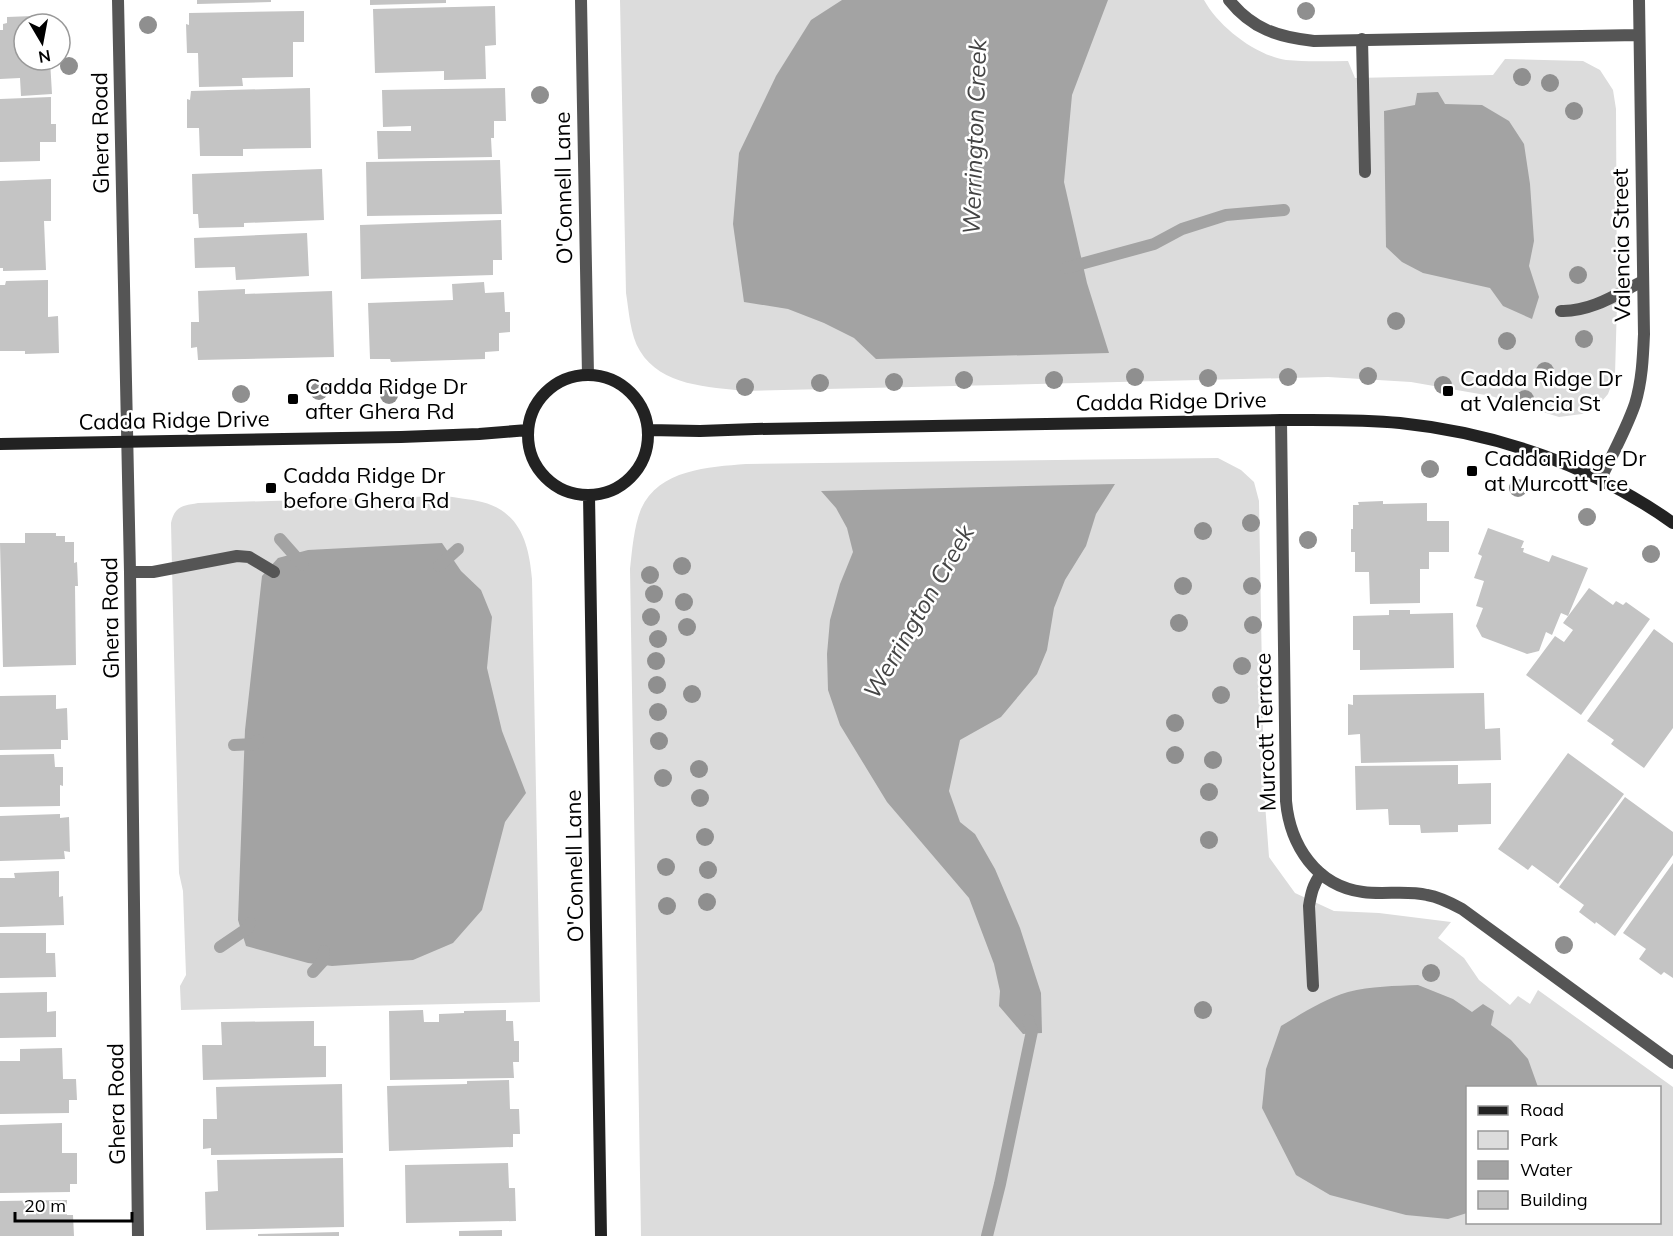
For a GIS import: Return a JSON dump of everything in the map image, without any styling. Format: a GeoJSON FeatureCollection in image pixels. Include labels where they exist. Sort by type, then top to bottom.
{"type":"FeatureCollection","features":[{"type":"Feature","properties":{"kind":"street","name":"Ghera Road"},"geometry":{"type":"LineString","coordinates":[[118,0],[130,572],[138,1236]]}},
{"type":"Feature","properties":{"kind":"street","name":"O'Connell Lane"},"geometry":{"type":"LineString","coordinates":[[581,0],[588,375]]}},
{"type":"Feature","properties":{"kind":"street"},"geometry":{"type":"LineString","coordinates":[[1228,0],[1239,13],[1269,32],[1288,38],[1314,41],[1639,35]]}},
{"type":"Feature","properties":{"kind":"street","name":"Valencia Street"},"geometry":{"type":"LineString","coordinates":[[1600,480],[1635,404],[1643,360],[1638,0]]}},
{"type":"Feature","properties":{"kind":"street"},"geometry":{"type":"LineString","coordinates":[[1362,39],[1365,172]]}},
{"type":"Feature","properties":{"kind":"street"},"geometry":{"type":"LineString","coordinates":[[1561,311],[1571,312],[1595,305],[1643,281]]}},
{"type":"Feature","properties":{"kind":"street"},"geometry":{"type":"LineString","coordinates":[[588,375],[606,378],[622,385],[635,397],[644,412],[648,430],[646,449],[638,467],[626,482],[608,491],[589,495],[569,492],[551,482],[544,475],[529,449],[528,429],[532,412],[541,397],[554,385],[571,377],[588,375]]}},
{"type":"Feature","properties":{"kind":"street","name":"Cadda Ridge Drive"},"geometry":{"type":"LineString","coordinates":[[648,430],[700,431],[1281,420],[1410,424],[1494,439],[1557,460],[1626,493],[1673,523]]}},
{"type":"Feature","properties":{"kind":"street","name":"Murcott Terrace"},"geometry":{"type":"LineString","coordinates":[[1281,420],[1287,812],[1297,846],[1313,867],[1334,884],[1365,893],[1428,895],[1462,909],[1673,1064]]}},
{"type":"Feature","properties":{"kind":"street","name":"Cadda Ridge Drive"},"geometry":{"type":"LineString","coordinates":[[0,444],[401,437],[479,434],[528,429]]}},
{"type":"Feature","properties":{"kind":"street","name":"O'Connell Lane"},"geometry":{"type":"LineString","coordinates":[[589,495],[601,1236]]}},
{"type":"Feature","properties":{"kind":"street"},"geometry":{"type":"LineString","coordinates":[[130,572],[153,572],[244,556],[274,572]]}},
{"type":"Feature","properties":{"kind":"street"},"geometry":{"type":"LineString","coordinates":[[1313,986],[1309,906],[1311,894],[1320,874]]}},
{"type":"Feature","properties":{"kind":"green space"},"geometry":{"type":"Polygon","coordinates":[[[620,0],[1204,0],[1228,30],[1250,46],[1286,60],[1348,61],[1355,78],[1493,75],[1505,59],[1583,61],[1600,70],[1613,90],[1616,109],[1615,375],[1608,394],[1597,407],[1582,414],[1559,417],[1491,396],[1411,382],[1328,377],[745,391],[701,386],[673,378],[649,363],[640,351],[632,330],[626,293],[620,0]]]}},
{"type":"Feature","properties":{"kind":"green space"},"geometry":{"type":"Polygon","coordinates":[[[1218,458],[1241,470],[1254,482],[1259,501],[1264,790],[1269,857],[1295,893],[1334,911],[1379,913],[1451,922],[1438,938],[1464,958],[1479,980],[1510,1005],[1518,996],[1530,1004],[1538,990],[1673,1087],[1673,1236],[641,1236],[630,569],[637,523],[641,509],[649,496],[672,478],[701,469],[746,464],[1218,458]]]}},
{"type":"Feature","properties":{"kind":"green space"},"geometry":{"type":"Polygon","coordinates":[[[445,496],[482,502],[506,513],[520,532],[528,554],[532,579],[540,1002],[181,1010],[180,986],[186,975],[183,891],[179,873],[171,523],[175,513],[183,506],[198,503],[445,496]]]}},
{"type":"Feature","properties":{"kind":"water"},"geometry":{"type":"Polygon","coordinates":[[[842,0],[1108,0],[1072,95],[1064,182],[1087,283],[1109,353],[876,359],[854,338],[824,323],[788,309],[744,302],[733,224],[739,153],[776,76],[811,20],[842,0]]]}},
{"type":"Feature","properties":{"kind":"water"},"geometry":{"type":"Polygon","coordinates":[[[1438,92],[1445,104],[1482,105],[1509,121],[1524,144],[1530,184],[1534,241],[1529,266],[1539,297],[1532,319],[1503,306],[1490,288],[1423,273],[1402,262],[1386,247],[1384,111],[1415,105],[1417,93],[1438,92]]]}},
{"type":"Feature","properties":{"kind":"water"},"geometry":{"type":"Polygon","coordinates":[[[1115,484],[1096,514],[1086,546],[1065,580],[1054,608],[1047,650],[1037,674],[1001,717],[960,740],[949,791],[960,822],[975,834],[995,869],[1020,928],[1041,993],[1042,1033],[1023,1034],[999,1006],[1000,991],[994,964],[969,898],[887,802],[840,725],[828,690],[827,654],[830,620],[840,584],[853,552],[847,528],[836,508],[821,491],[1115,484]]]}},
{"type":"Feature","properties":{"kind":"water"},"geometry":{"type":"Polygon","coordinates":[[[442,543],[461,571],[481,590],[492,617],[487,668],[502,731],[526,793],[505,822],[482,910],[453,943],[413,960],[332,966],[308,963],[246,946],[238,920],[245,730],[262,576],[278,558],[308,550],[442,543]]]}},
{"type":"Feature","properties":{"kind":"water"},"geometry":{"type":"Polygon","coordinates":[[[1418,985],[1453,999],[1472,1012],[1483,1004],[1494,1011],[1491,1025],[1511,1040],[1528,1059],[1538,1086],[1466,1086],[1466,1213],[1448,1219],[1406,1215],[1330,1195],[1296,1175],[1262,1108],[1266,1069],[1281,1026],[1322,1002],[1348,992],[1374,987],[1418,985]]]}},
{"type":"Feature","properties":{"kind":"building"},"geometry":{"type":"Polygon","coordinates":[[[197,0],[271,0],[271,2],[197,4],[197,0]]]}},
{"type":"Feature","properties":{"kind":"building"},"geometry":{"type":"Polygon","coordinates":[[[370,0],[446,0],[446,3],[370,5],[370,0]]]}},
{"type":"Feature","properties":{"kind":"building"},"geometry":{"type":"Polygon","coordinates":[[[495,6],[496,45],[485,46],[486,79],[444,80],[444,71],[375,73],[373,9],[495,6]]]}},
{"type":"Feature","properties":{"kind":"building"},"geometry":{"type":"Polygon","coordinates":[[[304,11],[304,42],[293,42],[293,77],[242,78],[243,86],[199,87],[198,53],[187,53],[186,24],[189,25],[189,13],[304,11]]]}},
{"type":"Feature","properties":{"kind":"building"},"geometry":{"type":"Polygon","coordinates":[[[7,17],[12,17],[12,72],[51,72],[52,94],[21,96],[20,78],[0,79],[0,30],[3,30],[3,24],[7,23],[7,17]]]}},
{"type":"Feature","properties":{"kind":"building"},"geometry":{"type":"Polygon","coordinates":[[[310,88],[311,148],[243,149],[243,156],[200,156],[199,128],[187,128],[187,99],[190,100],[191,91],[310,88]]]}},
{"type":"Feature","properties":{"kind":"building"},"geometry":{"type":"Polygon","coordinates":[[[505,88],[506,121],[494,121],[494,138],[491,138],[492,157],[378,159],[377,131],[411,131],[411,126],[383,127],[382,90],[505,88]]]}},
{"type":"Feature","properties":{"kind":"building"},"geometry":{"type":"Polygon","coordinates":[[[51,97],[51,124],[56,124],[56,142],[40,142],[40,161],[0,162],[0,99],[51,97]]]}},
{"type":"Feature","properties":{"kind":"building"},"geometry":{"type":"Polygon","coordinates":[[[500,160],[502,214],[367,216],[366,162],[500,160]]]}},
{"type":"Feature","properties":{"kind":"building"},"geometry":{"type":"Polygon","coordinates":[[[322,169],[324,220],[244,223],[244,227],[199,228],[198,214],[193,214],[192,174],[322,169]]]}},
{"type":"Feature","properties":{"kind":"building"},"geometry":{"type":"Polygon","coordinates":[[[51,179],[51,221],[44,221],[46,270],[3,271],[3,268],[0,268],[0,181],[51,179]]]}},
{"type":"Feature","properties":{"kind":"building"},"geometry":{"type":"Polygon","coordinates":[[[501,220],[502,260],[493,260],[493,275],[361,279],[360,225],[501,220]]]}},
{"type":"Feature","properties":{"kind":"building"},"geometry":{"type":"Polygon","coordinates":[[[307,233],[309,276],[236,280],[235,267],[195,268],[194,238],[307,233]]]}},
{"type":"Feature","properties":{"kind":"building"},"geometry":{"type":"Polygon","coordinates":[[[48,280],[48,317],[58,316],[59,353],[25,354],[25,351],[0,351],[0,285],[5,285],[6,281],[48,280]]]}},
{"type":"Feature","properties":{"kind":"building"},"geometry":{"type":"Polygon","coordinates":[[[484,282],[485,293],[504,292],[505,312],[510,312],[510,332],[499,333],[499,351],[485,352],[485,359],[391,362],[390,359],[370,359],[368,303],[453,300],[452,284],[484,282]]]}},
{"type":"Feature","properties":{"kind":"building"},"geometry":{"type":"Polygon","coordinates":[[[245,289],[245,294],[332,291],[334,357],[198,360],[197,347],[191,348],[191,322],[199,322],[198,291],[245,289]]]}},
{"type":"Feature","properties":{"kind":"building"},"geometry":{"type":"Polygon","coordinates":[[[1383,501],[1383,504],[1427,503],[1427,521],[1449,521],[1449,552],[1429,552],[1429,569],[1420,569],[1420,603],[1370,604],[1369,572],[1355,572],[1355,552],[1351,552],[1353,505],[1359,505],[1358,502],[1383,501]]]}},
{"type":"Feature","properties":{"kind":"building"},"geometry":{"type":"Polygon","coordinates":[[[1488,528],[1524,541],[1521,548],[1524,548],[1523,552],[1549,562],[1552,555],[1588,568],[1568,616],[1561,613],[1552,635],[1546,632],[1539,651],[1527,654],[1482,637],[1476,626],[1483,608],[1476,606],[1484,581],[1474,578],[1482,556],[1478,554],[1488,528]]]}},
{"type":"Feature","properties":{"kind":"building"},"geometry":{"type":"Polygon","coordinates":[[[25,533],[56,533],[56,536],[65,536],[65,542],[74,542],[74,563],[77,562],[78,586],[75,586],[76,665],[3,667],[0,543],[25,543],[25,533]]]}},
{"type":"Feature","properties":{"kind":"building"},"geometry":{"type":"Polygon","coordinates":[[[1589,588],[1613,605],[1616,601],[1623,605],[1626,602],[1650,619],[1581,715],[1526,675],[1555,636],[1564,642],[1573,630],[1563,623],[1589,588]]]}},
{"type":"Feature","properties":{"kind":"building"},"geometry":{"type":"Polygon","coordinates":[[[1389,610],[1410,610],[1410,614],[1453,613],[1454,668],[1360,670],[1360,650],[1353,650],[1353,616],[1389,615],[1389,610]]]}},
{"type":"Feature","properties":{"kind":"building"},"geometry":{"type":"Polygon","coordinates":[[[1654,629],[1673,643],[1673,728],[1644,768],[1611,744],[1614,740],[1587,721],[1654,629]]]}},
{"type":"Feature","properties":{"kind":"building"},"geometry":{"type":"Polygon","coordinates":[[[1484,693],[1485,729],[1500,728],[1501,760],[1361,763],[1360,734],[1348,735],[1348,704],[1353,705],[1353,695],[1484,693]]]}},
{"type":"Feature","properties":{"kind":"building"},"geometry":{"type":"Polygon","coordinates":[[[56,695],[56,709],[67,708],[68,740],[61,740],[61,749],[0,750],[0,696],[56,695]]]}},
{"type":"Feature","properties":{"kind":"building"},"geometry":{"type":"Polygon","coordinates":[[[1568,753],[1624,794],[1558,884],[1532,865],[1528,870],[1498,849],[1568,753]]]}},
{"type":"Feature","properties":{"kind":"building"},"geometry":{"type":"Polygon","coordinates":[[[54,754],[55,767],[63,767],[60,806],[0,807],[0,755],[54,754]]]}},
{"type":"Feature","properties":{"kind":"building"},"geometry":{"type":"Polygon","coordinates":[[[1458,765],[1458,784],[1491,783],[1491,824],[1458,825],[1458,832],[1421,833],[1420,825],[1389,825],[1388,809],[1356,810],[1355,766],[1458,765]]]}},
{"type":"Feature","properties":{"kind":"building"},"geometry":{"type":"Polygon","coordinates":[[[1625,797],[1673,832],[1673,855],[1615,936],[1579,912],[1584,905],[1559,887],[1625,797]]]}},
{"type":"Feature","properties":{"kind":"building"},"geometry":{"type":"Polygon","coordinates":[[[60,814],[60,818],[69,817],[70,852],[64,851],[65,859],[0,861],[0,816],[60,814]]]}},
{"type":"Feature","properties":{"kind":"building"},"geometry":{"type":"Polygon","coordinates":[[[1673,863],[1673,978],[1664,972],[1661,975],[1639,959],[1646,949],[1623,933],[1673,863]]]}},
{"type":"Feature","properties":{"kind":"building"},"geometry":{"type":"Polygon","coordinates":[[[59,871],[59,897],[63,896],[64,925],[0,927],[0,878],[15,878],[14,873],[59,871]]]}},
{"type":"Feature","properties":{"kind":"building"},"geometry":{"type":"Polygon","coordinates":[[[0,933],[46,933],[46,953],[55,953],[56,977],[0,978],[0,933]]]}},
{"type":"Feature","properties":{"kind":"building"},"geometry":{"type":"Polygon","coordinates":[[[47,992],[47,1012],[56,1011],[56,1037],[0,1038],[0,993],[47,992]]]}},
{"type":"Feature","properties":{"kind":"building"},"geometry":{"type":"Polygon","coordinates":[[[423,1010],[424,1022],[439,1022],[439,1014],[506,1010],[506,1021],[513,1021],[514,1041],[519,1041],[519,1062],[513,1062],[514,1078],[390,1080],[389,1011],[423,1010]]]}},
{"type":"Feature","properties":{"kind":"building"},"geometry":{"type":"Polygon","coordinates":[[[314,1021],[314,1046],[326,1046],[326,1077],[203,1080],[202,1045],[222,1045],[221,1022],[314,1021]]]}},
{"type":"Feature","properties":{"kind":"building"},"geometry":{"type":"Polygon","coordinates":[[[62,1048],[63,1079],[76,1079],[77,1100],[69,1100],[69,1113],[0,1114],[0,1061],[20,1061],[20,1049],[62,1048]]]}},
{"type":"Feature","properties":{"kind":"building"},"geometry":{"type":"Polygon","coordinates":[[[509,1080],[510,1109],[519,1109],[520,1134],[513,1134],[513,1147],[389,1151],[387,1086],[467,1084],[467,1081],[509,1080]]]}},
{"type":"Feature","properties":{"kind":"building"},"geometry":{"type":"Polygon","coordinates":[[[342,1084],[343,1153],[211,1155],[211,1148],[203,1149],[203,1119],[217,1119],[216,1087],[342,1084]]]}},
{"type":"Feature","properties":{"kind":"building"},"geometry":{"type":"Polygon","coordinates":[[[62,1123],[62,1153],[77,1153],[77,1184],[70,1184],[70,1192],[0,1193],[0,1125],[62,1123]]]}},
{"type":"Feature","properties":{"kind":"building"},"geometry":{"type":"Polygon","coordinates":[[[343,1158],[344,1227],[206,1230],[205,1192],[218,1191],[217,1160],[343,1158]]]}},
{"type":"Feature","properties":{"kind":"building"},"geometry":{"type":"Polygon","coordinates":[[[508,1163],[509,1188],[515,1188],[516,1221],[406,1223],[405,1165],[508,1163]]]}},
{"type":"Feature","properties":{"kind":"building"},"geometry":{"type":"Polygon","coordinates":[[[67,1200],[67,1215],[73,1215],[74,1236],[0,1236],[0,1201],[67,1200]]]}},
{"type":"Feature","properties":{"kind":"building"},"geometry":{"type":"Polygon","coordinates":[[[502,1230],[502,1236],[459,1236],[459,1231],[502,1230]]]}},
{"type":"Feature","properties":{"kind":"building"},"geometry":{"type":"Polygon","coordinates":[[[339,1232],[339,1236],[258,1236],[258,1234],[339,1232]]]}},
{"type":"Feature","properties":{"kind":"waterway"},"geometry":{"type":"LineString","coordinates":[[1066,268],[1154,244],[1182,229],[1226,215],[1284,210]]}},
{"type":"Feature","properties":{"kind":"waterway"},"geometry":{"type":"LineString","coordinates":[[280,539],[303,565]]}},
{"type":"Feature","properties":{"kind":"waterway"},"geometry":{"type":"LineString","coordinates":[[439,566],[458,549]]}},
{"type":"Feature","properties":{"kind":"waterway"},"geometry":{"type":"LineString","coordinates":[[234,745],[254,744],[258,740]]}},
{"type":"Feature","properties":{"kind":"waterway"},"geometry":{"type":"LineString","coordinates":[[220,947],[248,928],[250,923]]}},
{"type":"Feature","properties":{"kind":"waterway"},"geometry":{"type":"LineString","coordinates":[[313,972],[323,961],[324,951]]}},
{"type":"Feature","properties":{"kind":"waterway","name":"Werrington Creek"},"geometry":{"type":"LineString","coordinates":[[987,1236],[1032,1031],[1028,1020]]}},
{"type":"Feature","properties":{"kind":"place","name":"Cadda Ridge Dr at Valencia St"},"geometry":{"type":"Point","coordinates":[1448,391]}},
{"type":"Feature","properties":{"kind":"place","name":"Cadda Ridge Dr after Ghera Rd"},"geometry":{"type":"Point","coordinates":[293,399]}},
{"type":"Feature","properties":{"kind":"place","name":"Cadda Ridge Dr at Murcott Tce"},"geometry":{"type":"Point","coordinates":[1472,471]}},
{"type":"Feature","properties":{"kind":"place","name":"Cadda Ridge Dr before Ghera Rd"},"geometry":{"type":"Point","coordinates":[271,488]}}]}
